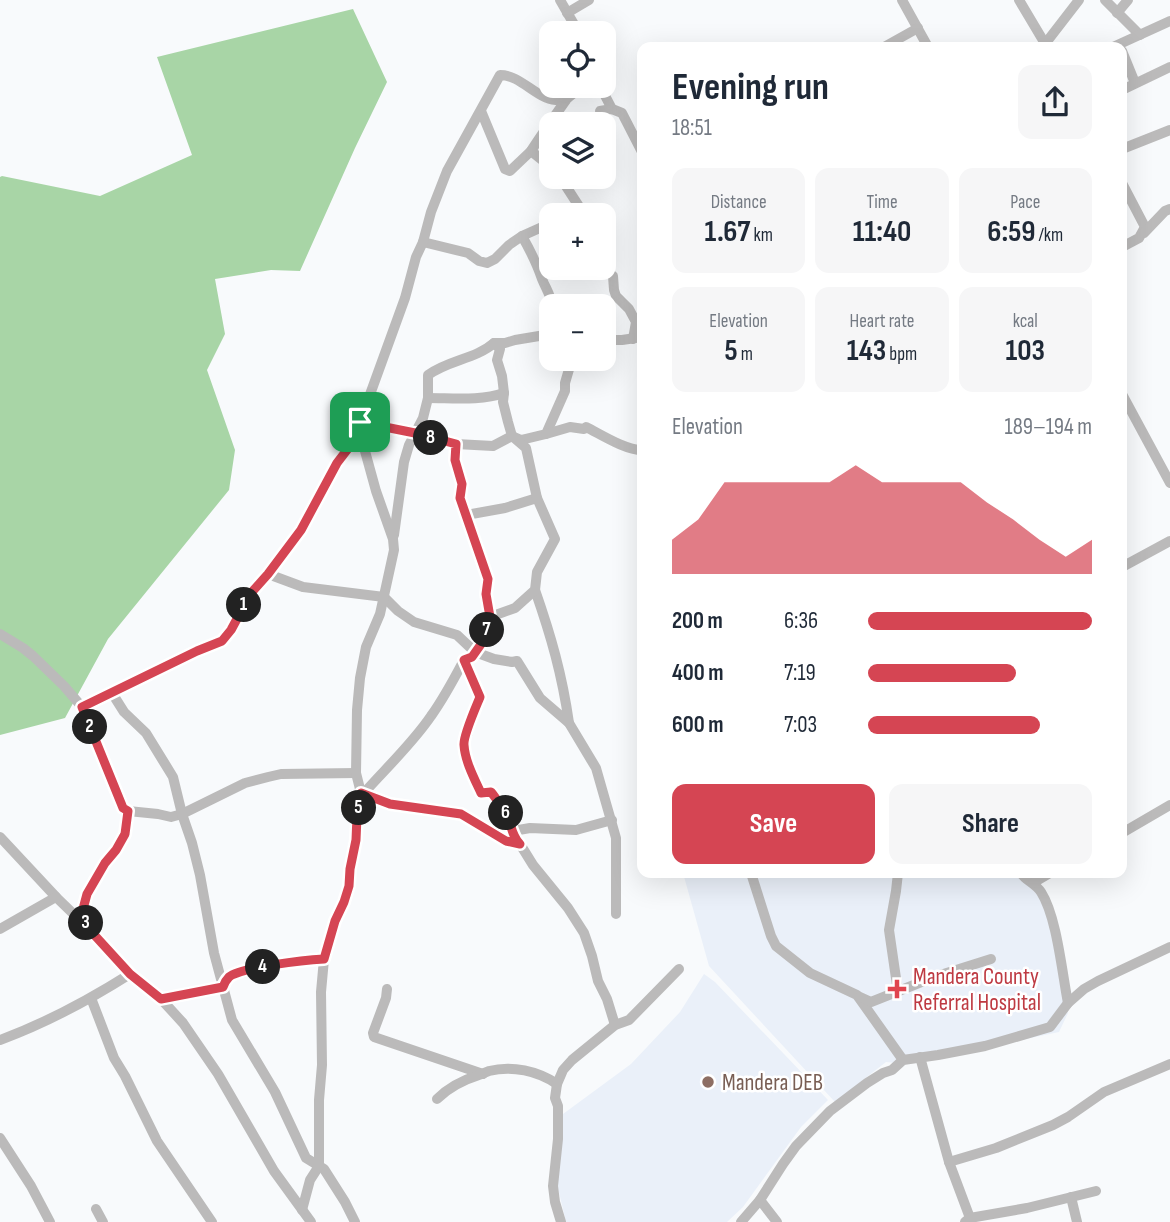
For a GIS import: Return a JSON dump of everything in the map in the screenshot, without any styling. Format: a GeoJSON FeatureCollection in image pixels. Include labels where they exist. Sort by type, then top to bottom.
{"type":"FeatureCollection","features":[{"type":"Feature","properties":{"kind":"street"},"geometry":{"type":"LineString","coordinates":[[560,0],[572,21]]}},
{"type":"Feature","properties":{"kind":"street"},"geometry":{"type":"LineString","coordinates":[[567,13],[589,0]]}},
{"type":"Feature","properties":{"kind":"street"},"geometry":{"type":"LineString","coordinates":[[902,0],[925,42]]}},
{"type":"Feature","properties":{"kind":"street"},"geometry":{"type":"LineString","coordinates":[[1019,0],[1044,42]]}},
{"type":"Feature","properties":{"kind":"street"},"geometry":{"type":"LineString","coordinates":[[1049,42],[1079,0]]}},
{"type":"Feature","properties":{"kind":"street"},"geometry":{"type":"LineString","coordinates":[[1105,0],[1140,35]]}},
{"type":"Feature","properties":{"kind":"street"},"geometry":{"type":"LineString","coordinates":[[1117,13],[1128,0]]}},
{"type":"Feature","properties":{"kind":"street"},"geometry":{"type":"LineString","coordinates":[[1127,42],[1170,21]]}},
{"type":"Feature","properties":{"kind":"street"},"geometry":{"type":"LineString","coordinates":[[893,42],[918,28]]}},
{"type":"Feature","properties":{"kind":"street"},"geometry":{"type":"LineString","coordinates":[[1127,65],[1135,83]]}},
{"type":"Feature","properties":{"kind":"street"},"geometry":{"type":"LineString","coordinates":[[1127,87],[1170,67]]}},
{"type":"Feature","properties":{"kind":"street"},"geometry":{"type":"LineString","coordinates":[[82,707],[222,641],[231,630],[251,593],[301,530],[337,463],[360,428],[447,171],[500,75],[505,74],[539,93]]}},
{"type":"Feature","properties":{"kind":"street"},"geometry":{"type":"LineString","coordinates":[[481,111],[505,169],[510,171],[531,151],[567,98]]}},
{"type":"Feature","properties":{"kind":"street"},"geometry":{"type":"LineString","coordinates":[[606,98],[612,109]]}},
{"type":"Feature","properties":{"kind":"street"},"geometry":{"type":"LineString","coordinates":[[601,112],[612,109],[622,113],[637,142]]}},
{"type":"Feature","properties":{"kind":"street"},"geometry":{"type":"LineString","coordinates":[[1127,147],[1170,130]]}},
{"type":"Feature","properties":{"kind":"street"},"geometry":{"type":"LineString","coordinates":[[531,151],[539,157]]}},
{"type":"Feature","properties":{"kind":"street"},"geometry":{"type":"LineString","coordinates":[[1127,193],[1145,227],[1139,238]]}},
{"type":"Feature","properties":{"kind":"street"},"geometry":{"type":"LineString","coordinates":[[1127,244],[1139,238],[1170,209]]}},
{"type":"Feature","properties":{"kind":"street"},"geometry":{"type":"LineString","coordinates":[[423,243],[468,253],[487,263],[495,260],[509,245],[539,229]]}},
{"type":"Feature","properties":{"kind":"street"},"geometry":{"type":"LineString","coordinates":[[523,236],[550,294]]}},
{"type":"Feature","properties":{"kind":"street"},"geometry":{"type":"LineString","coordinates":[[613,280],[617,296],[629,309],[637,327]]}},
{"type":"Feature","properties":{"kind":"street"},"geometry":{"type":"LineString","coordinates":[[302,1210],[310,1180],[319,1166],[321,992],[324,959],[349,886],[362,793],[356,773],[360,678],[366,647],[380,614],[394,550],[393,539],[404,462],[428,398],[428,375],[486,350],[494,343],[539,336]]}},
{"type":"Feature","properties":{"kind":"street"},"geometry":{"type":"LineString","coordinates":[[616,339],[637,338]]}},
{"type":"Feature","properties":{"kind":"street"},"geometry":{"type":"LineString","coordinates":[[494,343],[500,349],[497,360],[505,393],[503,402],[512,436],[526,448],[537,498],[555,539],[537,572],[535,590],[564,684],[569,723]]}},
{"type":"Feature","properties":{"kind":"street"},"geometry":{"type":"LineString","coordinates":[[546,434],[565,391],[568,371]]}},
{"type":"Feature","properties":{"kind":"street"},"geometry":{"type":"LineString","coordinates":[[428,398],[472,398],[505,393]]}},
{"type":"Feature","properties":{"kind":"street"},"geometry":{"type":"LineString","coordinates":[[1127,403],[1170,483]]}},
{"type":"Feature","properties":{"kind":"street"},"geometry":{"type":"LineString","coordinates":[[512,436],[521,440],[570,427],[586,427],[637,450]]}},
{"type":"Feature","properties":{"kind":"street"},"geometry":{"type":"LineString","coordinates":[[360,428],[415,433],[456,444],[494,446],[512,436]]}},
{"type":"Feature","properties":{"kind":"street"},"geometry":{"type":"LineString","coordinates":[[360,428],[376,491],[393,539]]}},
{"type":"Feature","properties":{"kind":"street"},"geometry":{"type":"LineString","coordinates":[[362,793],[433,715],[464,660],[472,657],[484,640],[490,617],[486,594],[488,579],[460,498],[462,484],[455,460],[456,444]]}},
{"type":"Feature","properties":{"kind":"street"},"geometry":{"type":"LineString","coordinates":[[466,515],[505,508],[537,498]]}},
{"type":"Feature","properties":{"kind":"street"},"geometry":{"type":"LineString","coordinates":[[1127,564],[1170,541]]}},
{"type":"Feature","properties":{"kind":"street"},"geometry":{"type":"LineString","coordinates":[[268,574],[303,587],[384,597],[414,622],[457,635],[475,652],[494,659],[517,661],[540,698],[569,723],[596,768],[612,820],[617,850],[616,914]]}},
{"type":"Feature","properties":{"kind":"street"},"geometry":{"type":"LineString","coordinates":[[490,617],[515,608],[535,590]]}},
{"type":"Feature","properties":{"kind":"street"},"geometry":{"type":"LineString","coordinates":[[0,634],[33,656],[82,707],[123,808],[128,811],[171,817],[245,783],[268,777],[281,774],[356,773]]}},
{"type":"Feature","properties":{"kind":"street"},"geometry":{"type":"LineString","coordinates":[[464,660],[480,697],[463,744],[471,774],[481,793],[491,792],[497,800],[516,840],[584,933],[615,1025]]}},
{"type":"Feature","properties":{"kind":"street"},"geometry":{"type":"LineString","coordinates":[[112,694],[124,712],[146,733],[173,777],[196,862],[223,987],[235,1025],[275,1092],[306,1158],[324,1169],[355,1222]]}},
{"type":"Feature","properties":{"kind":"street"},"geometry":{"type":"LineString","coordinates":[[362,793],[390,804],[461,814],[506,841],[520,844]]}},
{"type":"Feature","properties":{"kind":"street"},"geometry":{"type":"LineString","coordinates":[[1127,830],[1170,805]]}},
{"type":"Feature","properties":{"kind":"street"},"geometry":{"type":"LineString","coordinates":[[88,928],[83,909],[87,894],[125,834],[128,811]]}},
{"type":"Feature","properties":{"kind":"street"},"geometry":{"type":"LineString","coordinates":[[513,831],[530,828],[576,830],[612,820]]}},
{"type":"Feature","properties":{"kind":"street"},"geometry":{"type":"LineString","coordinates":[[0,837],[130,974],[161,999],[183,1023],[218,1074],[262,1152],[311,1222]]}},
{"type":"Feature","properties":{"kind":"street"},"geometry":{"type":"LineString","coordinates":[[751,878],[751,890],[776,946],[810,973],[871,1002],[946,973],[991,960]]}},
{"type":"Feature","properties":{"kind":"street"},"geometry":{"type":"LineString","coordinates":[[897,878],[889,930],[898,992]]}},
{"type":"Feature","properties":{"kind":"street"},"geometry":{"type":"LineString","coordinates":[[1025,878],[1040,890],[1048,906],[1068,1003]]}},
{"type":"Feature","properties":{"kind":"street"},"geometry":{"type":"LineString","coordinates":[[1033,883],[1042,878]]}},
{"type":"Feature","properties":{"kind":"street"},"geometry":{"type":"LineString","coordinates":[[0,929],[56,897]]}},
{"type":"Feature","properties":{"kind":"street"},"geometry":{"type":"LineString","coordinates":[[741,1222],[760,1200],[796,1146],[830,1111],[867,1083],[892,1070],[903,1059],[985,1046],[1050,1027],[1068,1003],[1084,989],[1170,947]]}},
{"type":"Feature","properties":{"kind":"street"},"geometry":{"type":"LineString","coordinates":[[161,999],[223,987],[228,978],[236,974],[290,962],[324,959]]}},
{"type":"Feature","properties":{"kind":"street"},"geometry":{"type":"LineString","coordinates":[[561,1222],[553,1186],[558,1139],[556,1084],[572,1060],[615,1025],[629,1020],[680,969]]}},
{"type":"Feature","properties":{"kind":"street"},"geometry":{"type":"LineString","coordinates":[[0,1040],[91,998],[130,974]]}},
{"type":"Feature","properties":{"kind":"street"},"geometry":{"type":"LineString","coordinates":[[387,989],[374,1037],[483,1074]]}},
{"type":"Feature","properties":{"kind":"street"},"geometry":{"type":"LineString","coordinates":[[857,995],[903,1059]]}},
{"type":"Feature","properties":{"kind":"street"},"geometry":{"type":"LineString","coordinates":[[91,998],[110,1050],[157,1141],[212,1222]]}},
{"type":"Feature","properties":{"kind":"street"},"geometry":{"type":"LineString","coordinates":[[920,1057],[968,1220],[1096,1191]]}},
{"type":"Feature","properties":{"kind":"street"},"geometry":{"type":"LineString","coordinates":[[949,1162],[996,1148],[1054,1125],[1104,1092],[1170,1064]]}},
{"type":"Feature","properties":{"kind":"street"},"geometry":{"type":"LineString","coordinates":[[438,1099],[449,1088],[487,1071],[525,1070],[547,1077],[556,1084]]}},
{"type":"Feature","properties":{"kind":"street"},"geometry":{"type":"LineString","coordinates":[[0,1138],[50,1222]]}},
{"type":"Feature","properties":{"kind":"street"},"geometry":{"type":"LineString","coordinates":[[1071,1197],[1076,1222]]}},
{"type":"Feature","properties":{"kind":"street"},"geometry":{"type":"LineString","coordinates":[[760,1200],[777,1222]]}},
{"type":"Feature","properties":{"kind":"street"},"geometry":{"type":"LineString","coordinates":[[96,1209],[103,1222]]}},
{"type":"Feature","properties":{"kind":"shaded area","name":"Mandera County Referral Hospital"},"geometry":{"type":"Polygon","coordinates":[[[684,878],[1037,878],[1045,892],[1068,1013],[1059,1032],[906,1064],[886,1062],[835,1102],[709,966],[684,878]]]}},
{"type":"Feature","properties":{"kind":"shaded area","name":"Mandera DEB"},"geometry":{"type":"Polygon","coordinates":[[[704,974],[715,982],[828,1100],[801,1127],[743,1207],[727,1222],[566,1222],[557,1184],[563,1114],[631,1064],[680,1012],[704,974]]]}},
{"type":"Feature","properties":{"kind":"green space"},"geometry":{"type":"Polygon","coordinates":[[[353,9],[387,82],[300,271],[271,270],[215,279],[225,334],[207,370],[235,450],[229,490],[108,639],[65,718],[0,735],[0,177],[100,196],[192,155],[157,57],[353,9]]]}},
{"type":"Feature","properties":{"kind":"place","name":"Mandera County Referral Hospital"},"geometry":{"type":"Point","coordinates":[897,989]}},
{"type":"Feature","properties":{"kind":"place","name":"Mandera DEB"},"geometry":{"type":"Point","coordinates":[708,1082]}},
{"type":"Feature","properties":{"kind":"route"},"geometry":{"type":"LineString","coordinates":[[360,422],[456,444],[455,460],[462,484],[460,498],[488,579],[486,594],[490,617],[484,640],[472,657],[464,660],[480,697],[463,744],[471,774],[481,793],[491,792],[505,812],[520,844],[506,841],[461,814],[390,804],[361,793],[349,886],[324,959],[290,962],[236,974],[228,978],[223,987],[161,999],[130,974],[88,928],[84,917],[87,894],[125,834],[128,811],[123,808],[82,707],[222,641],[251,593],[301,530],[337,463],[360,433],[360,422]]}}]}
